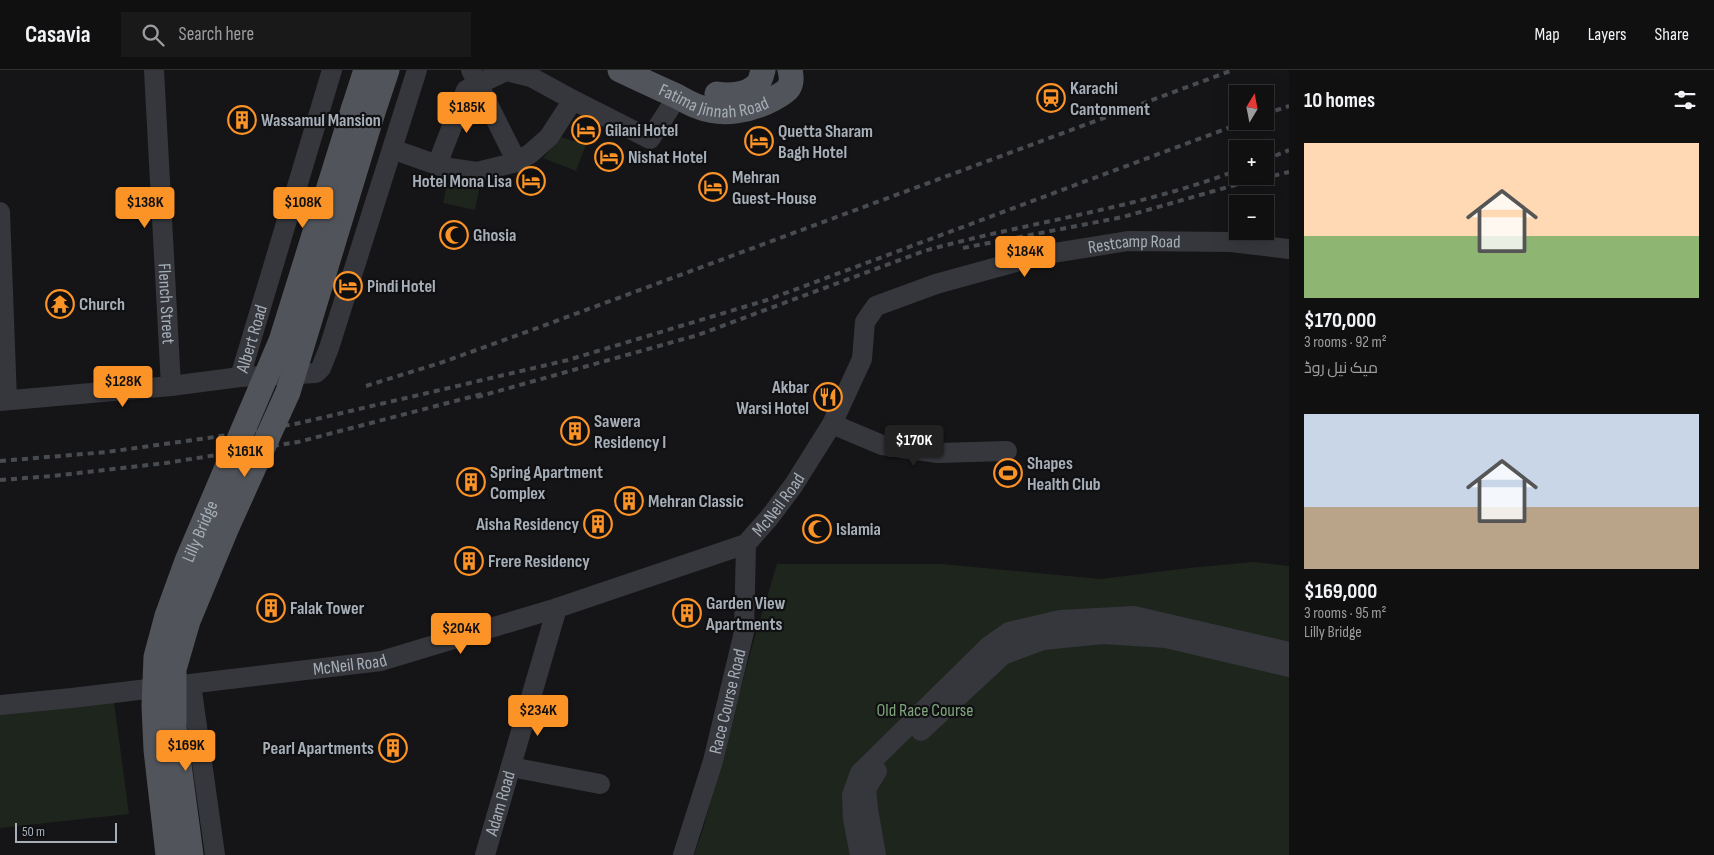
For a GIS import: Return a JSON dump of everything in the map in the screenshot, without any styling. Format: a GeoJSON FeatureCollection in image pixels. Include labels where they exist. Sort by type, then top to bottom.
{"type":"FeatureCollection","features":[{"type":"Feature","properties":{"kind":"main road"},"geometry":{"type":"LineString","coordinates":[[363,111],[366,70]]}},
{"type":"Feature","properties":{"kind":"main road","name":"Fatima Jinnah Road"},"geometry":{"type":"LineString","coordinates":[[620,70],[700,108],[718,111],[738,111],[764,104],[782,95],[789,89],[792,82],[790,70]]}},
{"type":"Feature","properties":{"kind":"main road","name":"Fatima Jinnah Road"},"geometry":{"type":"LineString","coordinates":[[654,70],[683,84],[720,95],[744,93],[758,85],[761,75]]}},
{"type":"Feature","properties":{"kind":"main road"},"geometry":{"type":"LineString","coordinates":[[363,111],[385,77]]}},
{"type":"Feature","properties":{"kind":"main road","name":"Lilly Bridge"},"geometry":{"type":"LineString","coordinates":[[168,855],[156,750],[154,706],[156,657],[167,616],[188,561],[281,341],[363,111]]}},
{"type":"Feature","properties":{"kind":"main road","name":"Lilly Bridge"},"geometry":{"type":"LineString","coordinates":[[191,855],[174,728],[174,669],[188,621],[227,527],[288,392],[363,111]]}},
{"type":"Feature","properties":{"kind":"street","name":"Flench Street"},"geometry":{"type":"LineString","coordinates":[[154,70],[170,386]]}},
{"type":"Feature","properties":{"kind":"street","name":"Albert Road"},"geometry":{"type":"LineString","coordinates":[[3,400],[170,386],[240,377],[332,70]]}},
{"type":"Feature","properties":{"kind":"street"},"geometry":{"type":"LineString","coordinates":[[240,377],[316,374],[321,368],[329,348],[416,70]]}},
{"type":"Feature","properties":{"kind":"street"},"geometry":{"type":"LineString","coordinates":[[437,165],[462,97],[474,77],[506,70],[531,77],[650,139],[677,97]]}},
{"type":"Feature","properties":{"kind":"street"},"geometry":{"type":"LineString","coordinates":[[474,77],[517,162]]}},
{"type":"Feature","properties":{"kind":"street"},"geometry":{"type":"LineString","coordinates":[[392,149],[437,165],[477,172],[517,162],[531,153],[549,137],[573,100]]}},
{"type":"Feature","properties":{"kind":"street"},"geometry":{"type":"LineString","coordinates":[[0,212],[3,400]]}},
{"type":"Feature","properties":{"kind":"street","name":"Restcamp Road"},"geometry":{"type":"LineString","coordinates":[[832,424],[862,359],[865,322],[876,306],[936,284],[1041,255],[1128,241],[1231,242],[1289,249]]}},
{"type":"Feature","properties":{"kind":"street"},"geometry":{"type":"LineString","coordinates":[[832,424],[882,445],[938,453],[1007,451]]}},
{"type":"Feature","properties":{"kind":"street","name":"McNeil Road"},"geometry":{"type":"LineString","coordinates":[[0,704],[72,698],[382,661],[557,608],[746,544],[781,502],[832,424]]}},
{"type":"Feature","properties":{"kind":"street","name":"Race Course Road"},"geometry":{"type":"LineString","coordinates":[[683,855],[713,760],[744,632],[746,544]]}},
{"type":"Feature","properties":{"kind":"street","name":"Adam Road"},"geometry":{"type":"LineString","coordinates":[[485,855],[557,608]]}},
{"type":"Feature","properties":{"kind":"street"},"geometry":{"type":"LineString","coordinates":[[860,855],[853,819],[852,795],[860,773],[989,646],[1009,632],[1060,620],[1134,616],[1289,652]]}},
{"type":"Feature","properties":{"kind":"street"},"geometry":{"type":"LineString","coordinates":[[876,855],[866,789],[875,774],[1003,655],[1043,640],[1103,634],[1166,638],[1289,667]]}},
{"type":"Feature","properties":{"kind":"street"},"geometry":{"type":"LineString","coordinates":[[191,684],[215,855]]}},
{"type":"Feature","properties":{"kind":"street"},"geometry":{"type":"LineString","coordinates":[[511,766],[600,784]]}},
{"type":"Feature","properties":{"kind":"green space"},"geometry":{"type":"Polygon","coordinates":[[[561,137],[586,145],[576,171],[543,158],[561,137]]]}},
{"type":"Feature","properties":{"kind":"green space"},"geometry":{"type":"Polygon","coordinates":[[[449,175],[480,184],[475,210],[443,203],[449,175]]]}},
{"type":"Feature","properties":{"kind":"green space","name":"Old Race Course"},"geometry":{"type":"Polygon","coordinates":[[[1253,562],[1289,566],[1289,855],[694,855],[703,829],[753,643],[777,564],[941,564],[1100,579],[1253,562]]]}},
{"type":"Feature","properties":{"kind":"green space"},"geometry":{"type":"Polygon","coordinates":[[[114,702],[129,814],[0,828],[0,713],[114,702]]]}},
{"type":"Feature","properties":{"kind":"railway"},"geometry":{"type":"LineString","coordinates":[[366,386],[443,362],[540,327],[1233,70]]}},
{"type":"Feature","properties":{"kind":"railway"},"geometry":{"type":"LineString","coordinates":[[1274,111],[1289,106]]}},
{"type":"Feature","properties":{"kind":"railway"},"geometry":{"type":"LineString","coordinates":[[0,461],[107,452],[295,424],[568,360],[767,300],[1229,128]]}},
{"type":"Feature","properties":{"kind":"railway"},"geometry":{"type":"LineString","coordinates":[[1274,156],[1289,150]]}},
{"type":"Feature","properties":{"kind":"railway"},"geometry":{"type":"LineString","coordinates":[[963,248],[1123,217],[1235,185],[1289,172]]}},
{"type":"Feature","properties":{"kind":"railway"},"geometry":{"type":"LineString","coordinates":[[477,397],[698,335],[924,251],[1161,195],[1229,173]]}},
{"type":"Feature","properties":{"kind":"railway"},"geometry":{"type":"LineString","coordinates":[[0,480],[166,463],[298,442],[482,394]]}},
{"type":"Feature","properties":{"kind":"place","name":"Karachi Cantonment"},"geometry":{"type":"Point","coordinates":[1051,98]}},
{"type":"Feature","properties":{"kind":"place","name":"Wassamul Mansion"},"geometry":{"type":"Point","coordinates":[242,120]}},
{"type":"Feature","properties":{"kind":"place","name":"Gilani Hotel"},"geometry":{"type":"Point","coordinates":[586,130]}},
{"type":"Feature","properties":{"kind":"place","name":"Quetta Sharam Bagh Hotel"},"geometry":{"type":"Point","coordinates":[759,141]}},
{"type":"Feature","properties":{"kind":"place","name":"Nishat Hotel"},"geometry":{"type":"Point","coordinates":[609,157]}},
{"type":"Feature","properties":{"kind":"place","name":"Hotel Mona Lisa"},"geometry":{"type":"Point","coordinates":[531,181]}},
{"type":"Feature","properties":{"kind":"place","name":"Mehran Guest-House"},"geometry":{"type":"Point","coordinates":[713,187]}},
{"type":"Feature","properties":{"kind":"place","name":"Ghosia"},"geometry":{"type":"Point","coordinates":[454,235]}},
{"type":"Feature","properties":{"kind":"place","name":"Pindi Hotel"},"geometry":{"type":"Point","coordinates":[348,286]}},
{"type":"Feature","properties":{"kind":"place","name":"Church"},"geometry":{"type":"Point","coordinates":[60,304]}},
{"type":"Feature","properties":{"kind":"place","name":"Akbar Warsi Hotel"},"geometry":{"type":"Point","coordinates":[828,397]}},
{"type":"Feature","properties":{"kind":"place","name":"Sawera Residency I"},"geometry":{"type":"Point","coordinates":[575,431]}},
{"type":"Feature","properties":{"kind":"place","name":"Shapes Health Club"},"geometry":{"type":"Point","coordinates":[1008,473]}},
{"type":"Feature","properties":{"kind":"place","name":"Spring Apartment Complex"},"geometry":{"type":"Point","coordinates":[471,482]}},
{"type":"Feature","properties":{"kind":"place","name":"Mehran Classic"},"geometry":{"type":"Point","coordinates":[629,501]}},
{"type":"Feature","properties":{"kind":"place","name":"Aisha Residency"},"geometry":{"type":"Point","coordinates":[598,524]}},
{"type":"Feature","properties":{"kind":"place","name":"Islamia"},"geometry":{"type":"Point","coordinates":[817,529]}},
{"type":"Feature","properties":{"kind":"place","name":"Frere Residency"},"geometry":{"type":"Point","coordinates":[469,561]}},
{"type":"Feature","properties":{"kind":"place","name":"Falak Tower"},"geometry":{"type":"Point","coordinates":[271,608]}},
{"type":"Feature","properties":{"kind":"place","name":"Garden View Apartments"},"geometry":{"type":"Point","coordinates":[687,613]}},
{"type":"Feature","properties":{"kind":"place","name":"Pearl Apartments"},"geometry":{"type":"Point","coordinates":[393,748]}}]}
